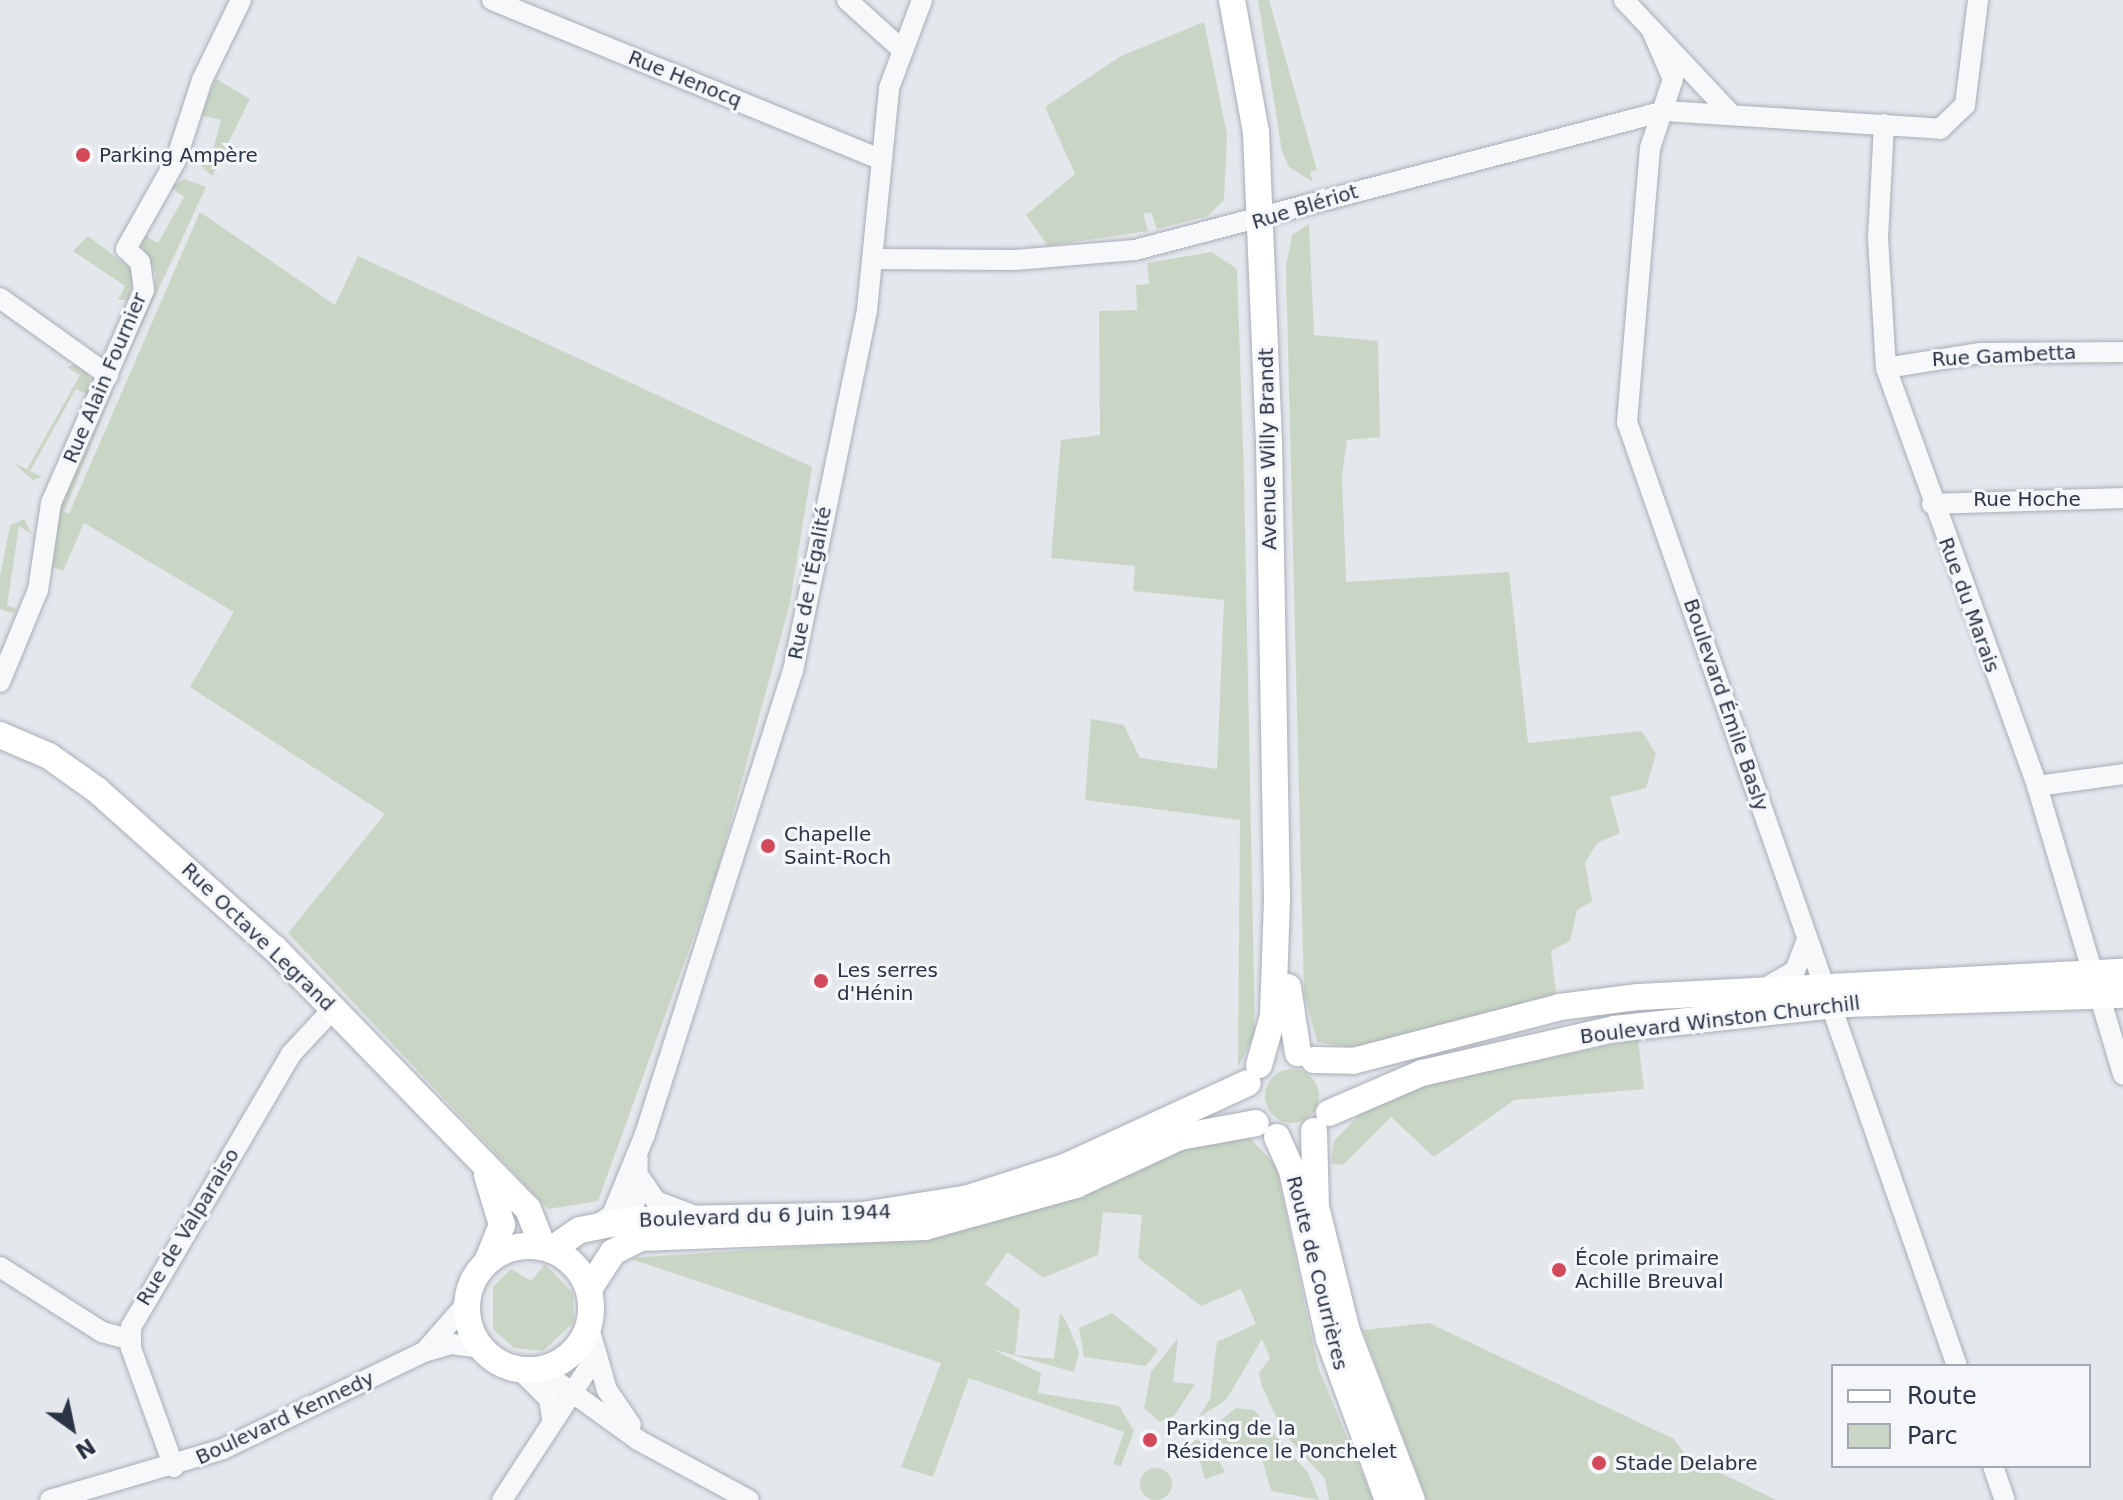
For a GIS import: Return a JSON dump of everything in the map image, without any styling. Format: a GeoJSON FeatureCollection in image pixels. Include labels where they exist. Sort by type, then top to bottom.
{"type":"FeatureCollection","features":[{"type":"Feature","properties":{"kind":"main road","name":"Avenue Willy Brandt"},"geometry":{"type":"LineString","coordinates":[[1232,0],[1252,96],[1262,219],[1277,900],[1273,1016],[1254,1074]]}},
{"type":"Feature","properties":{"kind":"main road","name":"Rue Octave Legrand"},"geometry":{"type":"LineString","coordinates":[[0,735],[49,756],[97,790],[333,1009],[487,1175],[528,1209],[547,1248]]}},
{"type":"Feature","properties":{"kind":"main road","name":"Avenue Willy Brandt"},"geometry":{"type":"LineString","coordinates":[[1277,900],[1306,1057]]}},
{"type":"Feature","properties":{"kind":"main road","name":"Boulevard Winston Churchill"},"geometry":{"type":"LineString","coordinates":[[1267,1130],[1321,1122],[1422,1073],[1520,1048],[1614,1029],[1826,995],[2093,983],[2123,972]]}},
{"type":"Feature","properties":{"kind":"main road","name":"Boulevard Winston Churchill"},"geometry":{"type":"LineString","coordinates":[[2093,983],[2123,995]]}},
{"type":"Feature","properties":{"kind":"main road","name":"Boulevard Winston Churchill"},"geometry":{"type":"LineString","coordinates":[[1254,1074],[1306,1057],[1353,1061],[1560,1007],[1767,987],[1826,995]]}},
{"type":"Feature","properties":{"kind":"main road","name":"Route de Courrières"},"geometry":{"type":"LineString","coordinates":[[1306,1057],[1331,1084],[1321,1122],[1316,1207],[1347,1331],[1412,1500]]}},
{"type":"Feature","properties":{"kind":"main road","name":"Route de Courrières"},"geometry":{"type":"LineString","coordinates":[[1254,1074],[1267,1130],[1292,1171],[1329,1339],[1388,1500]]}},
{"type":"Feature","properties":{"kind":"main road","name":"Boulevard du 6 Juin 1944"},"geometry":{"type":"LineString","coordinates":[[547,1248],[594,1227],[631,1220],[698,1216],[863,1215],[969,1198],[1065,1167],[1254,1074]]}},
{"type":"Feature","properties":{"kind":"main road","name":"Boulevard du 6 Juin 1944"},"geometry":{"type":"LineString","coordinates":[[589,1289],[621,1246],[649,1237],[925,1227],[1076,1185],[1180,1137],[1267,1130]]}},
{"type":"Feature","properties":{"kind":"main road","name":"Rue Octave Legrand"},"geometry":{"type":"LineString","coordinates":[[487,1175],[502,1225],[487,1262]]}},
{"type":"Feature","properties":{"kind":"main road"},"geometry":{"type":"LineString","coordinates":[[514,1248],[547,1248],[570,1261],[589,1289],[589,1328],[570,1356],[531,1370],[480,1348],[467,1303],[487,1262],[514,1248]]}},
{"type":"Feature","properties":{"kind":"street","name":"Rue Alain Fournier"},"geometry":{"type":"LineString","coordinates":[[0,682],[38,590],[51,503],[144,290],[140,262],[126,249],[176,160],[202,80],[241,0]]}},
{"type":"Feature","properties":{"kind":"street","name":"Rue Henocq"},"geometry":{"type":"LineString","coordinates":[[492,0],[878,158]]}},
{"type":"Feature","properties":{"kind":"street"},"geometry":{"type":"LineString","coordinates":[[847,0],[899,47]]}},
{"type":"Feature","properties":{"kind":"street","name":"Rue de l'Égalité"},"geometry":{"type":"LineString","coordinates":[[594,1227],[612,1215],[638,1154],[793,671],[874,259],[878,158],[899,47],[922,0]]}},
{"type":"Feature","properties":{"kind":"street","name":"Rue Blériot"},"geometry":{"type":"LineString","coordinates":[[874,259],[1070,258],[1262,219],[1665,111],[1940,129],[1953,122],[1965,105],[1978,0]]}},
{"type":"Feature","properties":{"kind":"street"},"geometry":{"type":"LineString","coordinates":[[1631,2],[1652,31],[1730,113]]}},
{"type":"Feature","properties":{"kind":"street","name":"Boulevard Émile Basly"},"geometry":{"type":"LineString","coordinates":[[1652,31],[1672,66],[1665,111],[1650,148],[1627,422],[1956,1364]]}},
{"type":"Feature","properties":{"kind":"street","name":"Rue du Marais"},"geometry":{"type":"LineString","coordinates":[[1884,124],[1878,238],[1886,368],[1932,504],[2037,786],[2093,983],[2118,1029],[2123,1074]]}},
{"type":"Feature","properties":{"kind":"street"},"geometry":{"type":"LineString","coordinates":[[0,298],[108,375]]}},
{"type":"Feature","properties":{"kind":"street","name":"Rue Gambetta"},"geometry":{"type":"LineString","coordinates":[[1886,368],[1981,353],[2123,352]]}},
{"type":"Feature","properties":{"kind":"street","name":"Rue Hoche"},"geometry":{"type":"LineString","coordinates":[[1932,504],[2123,498]]}},
{"type":"Feature","properties":{"kind":"street"},"geometry":{"type":"LineString","coordinates":[[2037,786],[2123,774]]}},
{"type":"Feature","properties":{"kind":"street","name":"Boulevard Winston Churchill"},"geometry":{"type":"LineString","coordinates":[[1767,987],[1795,971],[1807,936]]}},
{"type":"Feature","properties":{"kind":"street","name":"Rue de Valparaiso"},"geometry":{"type":"LineString","coordinates":[[129,1339],[135,1317],[291,1054],[333,1009]]}},
{"type":"Feature","properties":{"kind":"street","name":"Rue de l'Égalité"},"geometry":{"type":"LineString","coordinates":[[621,1246],[631,1220],[640,1178],[638,1154]]}},
{"type":"Feature","properties":{"kind":"street"},"geometry":{"type":"LineString","coordinates":[[640,1178],[656,1201],[698,1216]]}},
{"type":"Feature","properties":{"kind":"street"},"geometry":{"type":"LineString","coordinates":[[0,1267],[102,1332],[129,1339],[174,1467]]}},
{"type":"Feature","properties":{"kind":"street","name":"Boulevard Kennedy"},"geometry":{"type":"LineString","coordinates":[[424,1352],[467,1303]]}},
{"type":"Feature","properties":{"kind":"street"},"geometry":{"type":"LineString","coordinates":[[589,1328],[595,1358],[638,1440]]}},
{"type":"Feature","properties":{"kind":"street","name":"Boulevard Kennedy"},"geometry":{"type":"LineString","coordinates":[[50,1500],[115,1493],[424,1352],[452,1344],[480,1348]]}},
{"type":"Feature","properties":{"kind":"street"},"geometry":{"type":"LineString","coordinates":[[502,1500],[552,1418],[595,1358]]}},
{"type":"Feature","properties":{"kind":"street"},"geometry":{"type":"LineString","coordinates":[[531,1370],[574,1388],[638,1440],[749,1500]]}},
{"type":"Feature","properties":{"kind":"street"},"geometry":{"type":"LineString","coordinates":[[531,1370],[549,1399],[552,1418]]}},
{"type":"Feature","properties":{"kind":"street"},"geometry":{"type":"LineString","coordinates":[[1994,1468],[2005,1500]]}},
{"type":"Feature","properties":{"kind":"green space"},"geometry":{"type":"Polygon","coordinates":[[[1258,0],[1269,0],[1317,170],[1310,172],[1313,182],[1289,167],[1282,151],[1258,0]]]}},
{"type":"Feature","properties":{"kind":"green space"},"geometry":{"type":"Polygon","coordinates":[[[1204,22],[1227,134],[1224,200],[1208,216],[1157,229],[1151,212],[1143,214],[1148,231],[1048,246],[1026,215],[1075,174],[1045,107],[1121,56],[1204,22]]]}},
{"type":"Feature","properties":{"kind":"green space"},"geometry":{"type":"Polygon","coordinates":[[[216,79],[250,99],[212,176],[191,157],[211,158],[221,120],[201,115],[216,79]]]}},
{"type":"Feature","properties":{"kind":"green space"},"geometry":{"type":"Polygon","coordinates":[[[184,179],[206,187],[122,368],[154,292],[156,274],[140,242],[144,235],[158,243],[184,197],[171,187],[184,179]]]}},
{"type":"Feature","properties":{"kind":"green space"},"geometry":{"type":"Polygon","coordinates":[[[200,212],[335,305],[358,256],[812,467],[790,603],[717,872],[598,1201],[548,1209],[288,933],[385,814],[190,687],[234,612],[84,523],[63,571],[51,566],[59,510],[117,381],[64,512],[69,514],[200,212]]]}},
{"type":"Feature","properties":{"kind":"green space"},"geometry":{"type":"Polygon","coordinates":[[[1309,224],[1314,335],[1378,341],[1380,437],[1347,440],[1342,475],[1346,582],[1509,572],[1528,743],[1642,731],[1656,754],[1646,788],[1610,797],[1620,833],[1597,843],[1585,863],[1592,901],[1577,910],[1570,941],[1551,951],[1556,993],[1365,1050],[1317,1042],[1304,992],[1286,267],[1292,235],[1309,224]]]}},
{"type":"Feature","properties":{"kind":"green space"},"geometry":{"type":"Polygon","coordinates":[[[88,236],[134,271],[129,300],[118,300],[125,286],[73,251],[88,236]]]}},
{"type":"Feature","properties":{"kind":"green space"},"geometry":{"type":"Polygon","coordinates":[[[1212,252],[1237,269],[1244,478],[1255,1035],[1238,1067],[1240,820],[1085,800],[1091,719],[1124,725],[1140,758],[1217,769],[1224,600],[1133,591],[1135,566],[1051,558],[1061,440],[1100,435],[1099,311],[1137,310],[1136,285],[1149,284],[1147,263],[1212,252]]]}},
{"type":"Feature","properties":{"kind":"green space"},"geometry":{"type":"Polygon","coordinates":[[[73,365],[86,370],[93,387],[89,395],[76,389],[30,471],[42,477],[33,480],[13,463],[27,469],[80,375],[67,367],[73,365]]]}},
{"type":"Feature","properties":{"kind":"green space"},"geometry":{"type":"Polygon","coordinates":[[[24,519],[32,534],[19,526],[7,605],[18,610],[12,613],[0,609],[0,577],[10,525],[24,519]]]}},
{"type":"Feature","properties":{"kind":"green space"},"geometry":{"type":"Polygon","coordinates":[[[1638,1039],[1644,1089],[1514,1100],[1434,1157],[1391,1117],[1343,1165],[1331,1163],[1334,1141],[1367,1107],[1423,1085],[1638,1039]]]}},
{"type":"Feature","properties":{"kind":"green space"},"geometry":{"type":"Polygon","coordinates":[[[1292,1069],[1311,1077],[1319,1096],[1311,1115],[1292,1123],[1273,1115],[1265,1096],[1273,1077],[1292,1069]]]}},
{"type":"Feature","properties":{"kind":"green space"},"geometry":{"type":"Polygon","coordinates":[[[1226,1135],[1250,1138],[1276,1166],[1318,1367],[1373,1500],[1329,1500],[1325,1479],[1283,1432],[1262,1386],[1259,1373],[1270,1358],[1262,1339],[1226,1400],[1198,1418],[1210,1399],[1217,1342],[1256,1324],[1241,1289],[1201,1306],[1138,1258],[1142,1215],[1103,1212],[1098,1255],[1043,1278],[1008,1252],[985,1284],[1020,1310],[1015,1355],[1054,1359],[1060,1313],[1066,1321],[1079,1352],[1074,1372],[992,1349],[1041,1373],[1038,1393],[1119,1406],[1134,1431],[1121,1466],[1113,1464],[1124,1432],[969,1378],[933,1477],[901,1467],[941,1363],[628,1258],[899,1240],[1226,1135]]]}},
{"type":"Feature","properties":{"kind":"green space"},"geometry":{"type":"Polygon","coordinates":[[[545,1264],[573,1293],[574,1322],[543,1351],[514,1348],[493,1329],[493,1287],[511,1269],[531,1281],[545,1264]]]}},
{"type":"Feature","properties":{"kind":"green space"},"geometry":{"type":"Polygon","coordinates":[[[1112,1313],[1158,1350],[1146,1366],[1084,1357],[1079,1328],[1112,1313]]]}},
{"type":"Feature","properties":{"kind":"green space"},"geometry":{"type":"Polygon","coordinates":[[[1429,1323],[1674,1439],[1686,1456],[1776,1500],[1427,1500],[1363,1330],[1429,1323]]]}},
{"type":"Feature","properties":{"kind":"green space"},"geometry":{"type":"Polygon","coordinates":[[[1178,1338],[1173,1382],[1195,1384],[1174,1416],[1160,1422],[1144,1408],[1151,1372],[1178,1338]]]}},
{"type":"Feature","properties":{"kind":"green space"},"geometry":{"type":"Polygon","coordinates":[[[1236,1408],[1254,1410],[1308,1473],[1319,1500],[1271,1491],[1259,1448],[1234,1455],[1209,1430],[1236,1408]]]}},
{"type":"Feature","properties":{"kind":"green space"},"geometry":{"type":"Polygon","coordinates":[[[1189,1439],[1209,1442],[1225,1472],[1205,1479],[1196,1448],[1181,1453],[1189,1439]]]}},
{"type":"Feature","properties":{"kind":"green space"},"geometry":{"type":"Polygon","coordinates":[[[1156,1468],[1167,1473],[1172,1484],[1167,1495],[1156,1500],[1145,1495],[1140,1484],[1145,1473],[1156,1468]]]}},
{"type":"Feature","properties":{"kind":"place","name":"Parking Ampère"},"geometry":{"type":"Point","coordinates":[83,155]}},
{"type":"Feature","properties":{"kind":"place","name":"Chapelle Saint-Roch"},"geometry":{"type":"Point","coordinates":[768,846]}},
{"type":"Feature","properties":{"kind":"place","name":"Les serres d'Hénin"},"geometry":{"type":"Point","coordinates":[821,981]}},
{"type":"Feature","properties":{"kind":"place","name":"École primaire Achille Breuval"},"geometry":{"type":"Point","coordinates":[1559,1270]}},
{"type":"Feature","properties":{"kind":"place","name":"Parking de la Résidence le Ponchelet"},"geometry":{"type":"Point","coordinates":[1150,1440]}},
{"type":"Feature","properties":{"kind":"place","name":"Stade Delabre"},"geometry":{"type":"Point","coordinates":[1599,1463]}}]}
